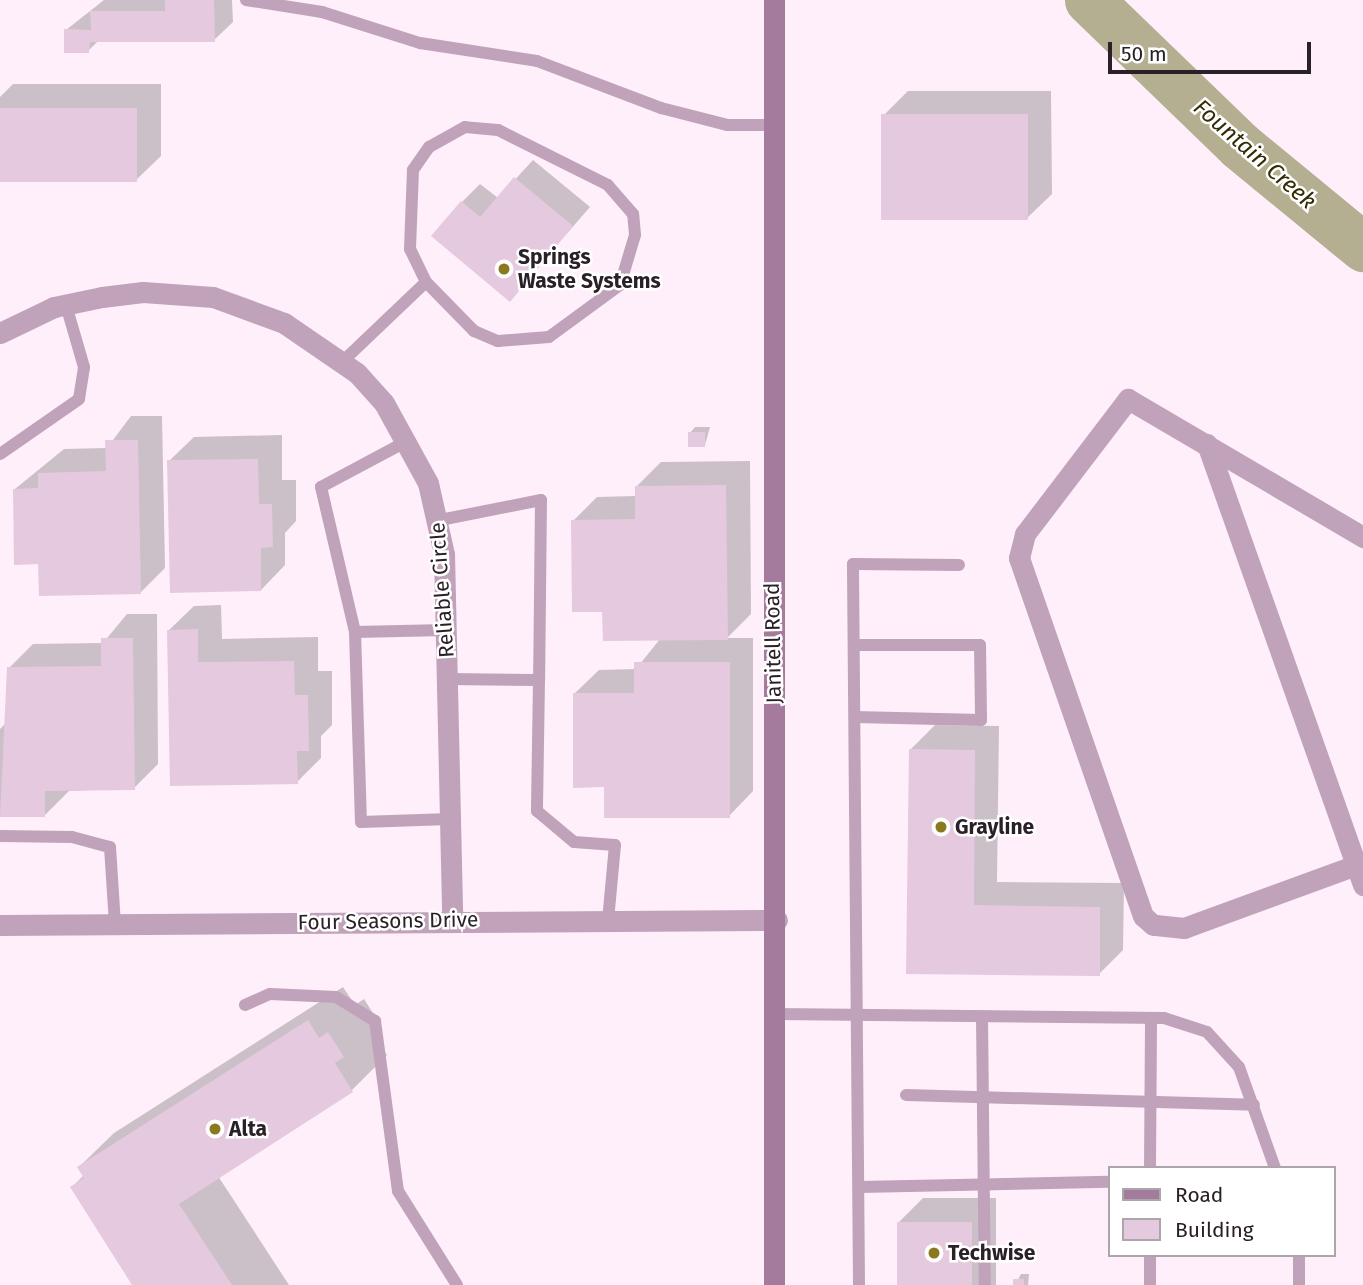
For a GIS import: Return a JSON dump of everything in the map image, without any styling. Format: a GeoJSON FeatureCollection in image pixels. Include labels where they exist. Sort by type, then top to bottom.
{"type":"FeatureCollection","features":[{"type":"Feature","properties":{"kind":"street","name":"Janitell Road"},"geometry":{"type":"LineString","coordinates":[[774,0],[774,1285]]}},
{"type":"Feature","properties":{"kind":"street","name":"Reliable Circle"},"geometry":{"type":"LineString","coordinates":[[0,333],[66,305],[143,292],[213,297],[284,323],[342,362],[384,403],[407,441],[440,520],[446,629],[452,920]]}},
{"type":"Feature","properties":{"kind":"street"},"geometry":{"type":"LineString","coordinates":[[1207,444],[1360,875],[1184,928],[1153,925],[1139,903],[1020,545],[1128,399],[1207,444],[1363,537]]}},
{"type":"Feature","properties":{"kind":"street","name":"Four Seasons Drive"},"geometry":{"type":"LineString","coordinates":[[0,925],[776,920]]}},
{"type":"Feature","properties":{"kind":"lane"},"geometry":{"type":"LineString","coordinates":[[246,0],[322,6],[420,43],[537,61],[714,122],[773,125]]}},
{"type":"Feature","properties":{"kind":"lane"},"geometry":{"type":"LineString","coordinates":[[465,127],[498,130],[608,186],[633,214],[635,235],[620,285],[549,337],[498,341],[474,331],[426,282],[410,249],[413,170],[429,147],[465,127]]}},
{"type":"Feature","properties":{"kind":"lane"},"geometry":{"type":"LineString","coordinates":[[342,362],[426,282]]}},
{"type":"Feature","properties":{"kind":"lane"},"geometry":{"type":"LineString","coordinates":[[0,454],[79,399],[84,367],[66,305]]}},
{"type":"Feature","properties":{"kind":"lane"},"geometry":{"type":"LineString","coordinates":[[407,441],[321,487],[355,632],[361,822],[450,819]]}},
{"type":"Feature","properties":{"kind":"lane"},"geometry":{"type":"LineString","coordinates":[[440,520],[541,500],[537,811],[575,842],[615,845],[608,920]]}},
{"type":"Feature","properties":{"kind":"lane"},"geometry":{"type":"LineString","coordinates":[[859,1285],[860,1015],[853,564],[959,565]]}},
{"type":"Feature","properties":{"kind":"lane"},"geometry":{"type":"LineString","coordinates":[[355,632],[446,629]]}},
{"type":"Feature","properties":{"kind":"lane"},"geometry":{"type":"LineString","coordinates":[[854,645],[980,645],[981,720],[855,717]]}},
{"type":"Feature","properties":{"kind":"lane"},"geometry":{"type":"LineString","coordinates":[[447,680],[538,680]]}},
{"type":"Feature","properties":{"kind":"lane"},"geometry":{"type":"LineString","coordinates":[[0,836],[72,837],[110,847],[115,924]]}},
{"type":"Feature","properties":{"kind":"lane"},"geometry":{"type":"LineString","coordinates":[[245,1005],[270,994],[337,997],[375,1021],[398,1191],[457,1285]]}},
{"type":"Feature","properties":{"kind":"lane"},"geometry":{"type":"LineString","coordinates":[[776,1014],[1151,1018],[1207,1032],[1240,1067],[1274,1166]]}},
{"type":"Feature","properties":{"kind":"lane"},"geometry":{"type":"LineString","coordinates":[[982,1016],[985,1285]]}},
{"type":"Feature","properties":{"kind":"lane"},"geometry":{"type":"LineString","coordinates":[[1150,1166],[1151,1018]]}},
{"type":"Feature","properties":{"kind":"lane"},"geometry":{"type":"LineString","coordinates":[[906,1095],[1254,1105]]}},
{"type":"Feature","properties":{"kind":"lane"},"geometry":{"type":"LineString","coordinates":[[860,1186],[1108,1182]]}},
{"type":"Feature","properties":{"kind":"lane"},"geometry":{"type":"LineString","coordinates":[[1150,1257],[1150,1285]]}},
{"type":"Feature","properties":{"kind":"lane"},"geometry":{"type":"LineString","coordinates":[[1299,1257],[1299,1285]]}},
{"type":"Feature","properties":{"kind":"building"},"geometry":{"type":"Polygon","coordinates":[[[165,0],[214,0],[215,42],[90,42],[89,53],[64,53],[64,29],[91,30],[90,11],[165,11],[165,0]]]}},
{"type":"Feature","properties":{"kind":"building"},"geometry":{"type":"Polygon","coordinates":[[[0,108],[137,108],[137,182],[0,182],[0,108]]]}},
{"type":"Feature","properties":{"kind":"building"},"geometry":{"type":"Polygon","coordinates":[[[881,114],[1028,114],[1028,220],[881,220],[881,114]]]}},
{"type":"Feature","properties":{"kind":"building","name":"Springs Waste Systems"},"geometry":{"type":"Polygon","coordinates":[[[514,177],[573,226],[510,302],[431,236],[461,201],[480,217],[514,177]]]}},
{"type":"Feature","properties":{"kind":"building"},"geometry":{"type":"Polygon","coordinates":[[[688,432],[705,432],[705,447],[688,447],[688,432]]]}},
{"type":"Feature","properties":{"kind":"building"},"geometry":{"type":"Polygon","coordinates":[[[105,440],[138,440],[141,594],[39,596],[38,564],[14,565],[13,489],[38,488],[38,473],[106,471],[105,440]]]}},
{"type":"Feature","properties":{"kind":"building"},"geometry":{"type":"Polygon","coordinates":[[[258,459],[259,504],[272,504],[273,547],[261,548],[261,591],[170,593],[167,460],[258,459]]]}},
{"type":"Feature","properties":{"kind":"building"},"geometry":{"type":"Polygon","coordinates":[[[726,485],[728,640],[603,641],[602,612],[572,612],[571,520],[635,519],[635,486],[726,485]]]}},
{"type":"Feature","properties":{"kind":"building"},"geometry":{"type":"Polygon","coordinates":[[[198,629],[198,662],[294,661],[295,695],[308,695],[309,751],[297,751],[298,784],[170,786],[167,630],[198,629]]]}},
{"type":"Feature","properties":{"kind":"building"},"geometry":{"type":"Polygon","coordinates":[[[101,638],[133,638],[135,790],[45,791],[45,817],[0,817],[7,667],[101,666],[101,638]]]}},
{"type":"Feature","properties":{"kind":"building"},"geometry":{"type":"Polygon","coordinates":[[[634,662],[730,662],[730,818],[604,818],[604,787],[573,788],[573,693],[634,693],[634,662]]]}},
{"type":"Feature","properties":{"kind":"building","name":"Grayline"},"geometry":{"type":"Polygon","coordinates":[[[909,749],[975,750],[974,905],[1100,907],[1100,976],[906,974],[909,749]]]}},
{"type":"Feature","properties":{"kind":"building","name":"Alta"},"geometry":{"type":"Polygon","coordinates":[[[308,1020],[319,1038],[328,1032],[344,1057],[335,1063],[353,1092],[179,1204],[232,1285],[132,1285],[70,1187],[84,1178],[77,1167],[308,1020]]]}},
{"type":"Feature","properties":{"kind":"building","name":"Techwise"},"geometry":{"type":"Polygon","coordinates":[[[897,1222],[972,1222],[972,1285],[897,1285],[897,1222]]]}},
{"type":"Feature","properties":{"kind":"building"},"geometry":{"type":"Polygon","coordinates":[[[1013,1279],[1024,1279],[1024,1285],[1013,1285],[1013,1279]]]}},
{"type":"Feature","properties":{"kind":"waterway","name":"Fountain Creek"},"geometry":{"type":"LineString","coordinates":[[1089,0],[1239,145],[1363,247]]}},
{"type":"Feature","properties":{"kind":"place","name":"Springs Waste Systems"},"geometry":{"type":"Point","coordinates":[504,269]}},
{"type":"Feature","properties":{"kind":"place","name":"Grayline"},"geometry":{"type":"Point","coordinates":[941,827]}},
{"type":"Feature","properties":{"kind":"place","name":"Alta"},"geometry":{"type":"Point","coordinates":[215,1129]}},
{"type":"Feature","properties":{"kind":"place","name":"Techwise"},"geometry":{"type":"Point","coordinates":[934,1253]}}]}
